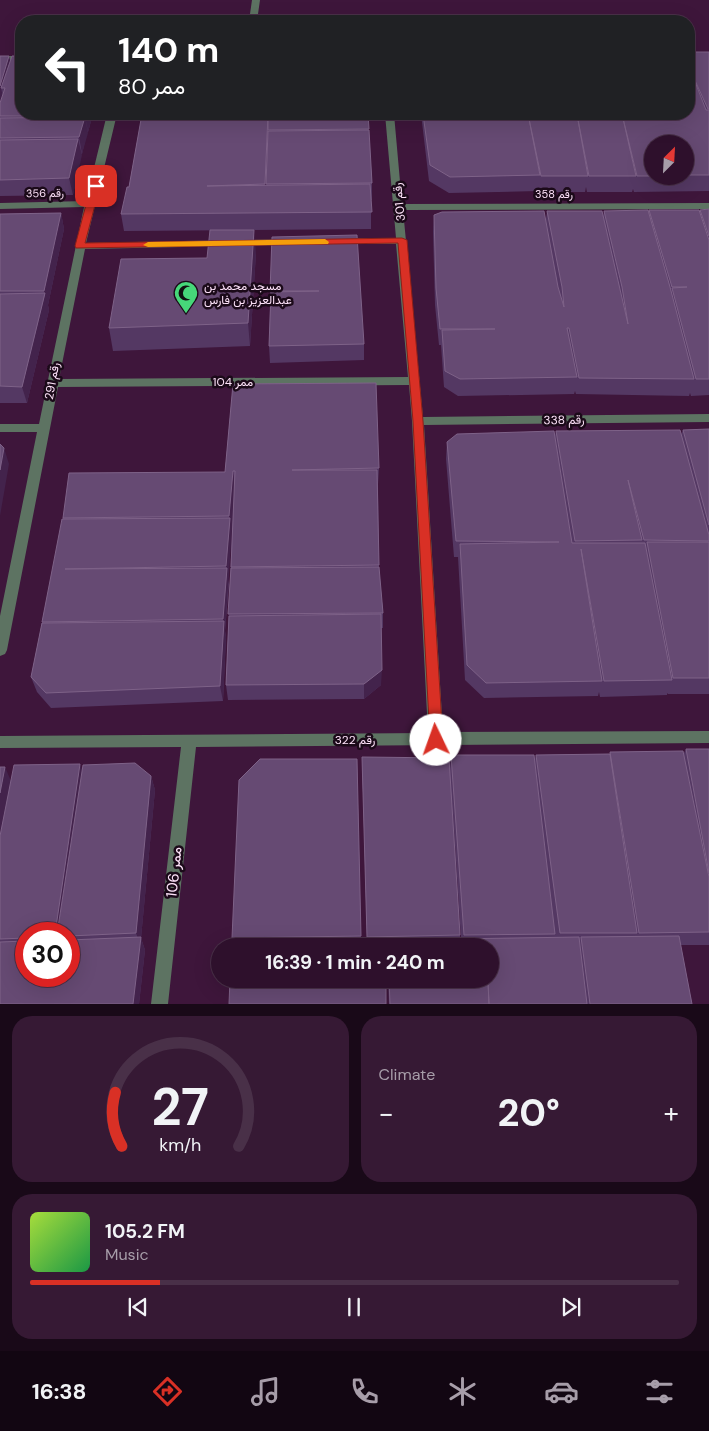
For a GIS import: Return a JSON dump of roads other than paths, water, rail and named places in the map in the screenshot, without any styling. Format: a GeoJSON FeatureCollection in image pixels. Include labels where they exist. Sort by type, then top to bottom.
{"type":"FeatureCollection","features":[{"type":"Feature","properties":{"kind":"street"},"geometry":{"type":"LineString","coordinates":[[254,15],[256,0]]}},
{"type":"Feature","properties":{"kind":"street"},"geometry":{"type":"LineString","coordinates":[[0,59],[15,59]]}},
{"type":"Feature","properties":{"kind":"street","name":"رقم 291"},"geometry":{"type":"LineString","coordinates":[[0,650],[45,428],[51,383],[80,246],[111,120]]}},
{"type":"Feature","properties":{"kind":"street","name":"رقم 301"},"geometry":{"type":"LineString","coordinates":[[390,120],[418,421],[436,740]]}},
{"type":"Feature","properties":{"kind":"street","name":"رقم 356"},"geometry":{"type":"LineString","coordinates":[[0,206],[91,204]]}},
{"type":"Feature","properties":{"kind":"street","name":"رقم 358"},"geometry":{"type":"LineString","coordinates":[[399,207],[709,206]]}},
{"type":"Feature","properties":{"kind":"street"},"geometry":{"type":"LineString","coordinates":[[334,242],[402,240]]}},
{"type":"Feature","properties":{"kind":"street"},"geometry":{"type":"LineString","coordinates":[[80,246],[295,242]]}},
{"type":"Feature","properties":{"kind":"street","name":"ممر 104"},"geometry":{"type":"LineString","coordinates":[[51,383],[414,381]]}},
{"type":"Feature","properties":{"kind":"street","name":"رقم 338"},"geometry":{"type":"LineString","coordinates":[[418,421],[709,418]]}},
{"type":"Feature","properties":{"kind":"street"},"geometry":{"type":"LineString","coordinates":[[0,428],[45,428]]}},
{"type":"Feature","properties":{"kind":"street","name":"رقم 322"},"geometry":{"type":"LineString","coordinates":[[0,742],[709,737]]}},
{"type":"Feature","properties":{"kind":"street","name":"ممر 106"},"geometry":{"type":"LineString","coordinates":[[159,1004],[189,740]]}},
{"type":"Feature","properties":{"kind":"place","name":"مسجد محمد بن عبدالعزيز بن فارس"},"geometry":{"type":"Point","coordinates":[186,314]}}]}
